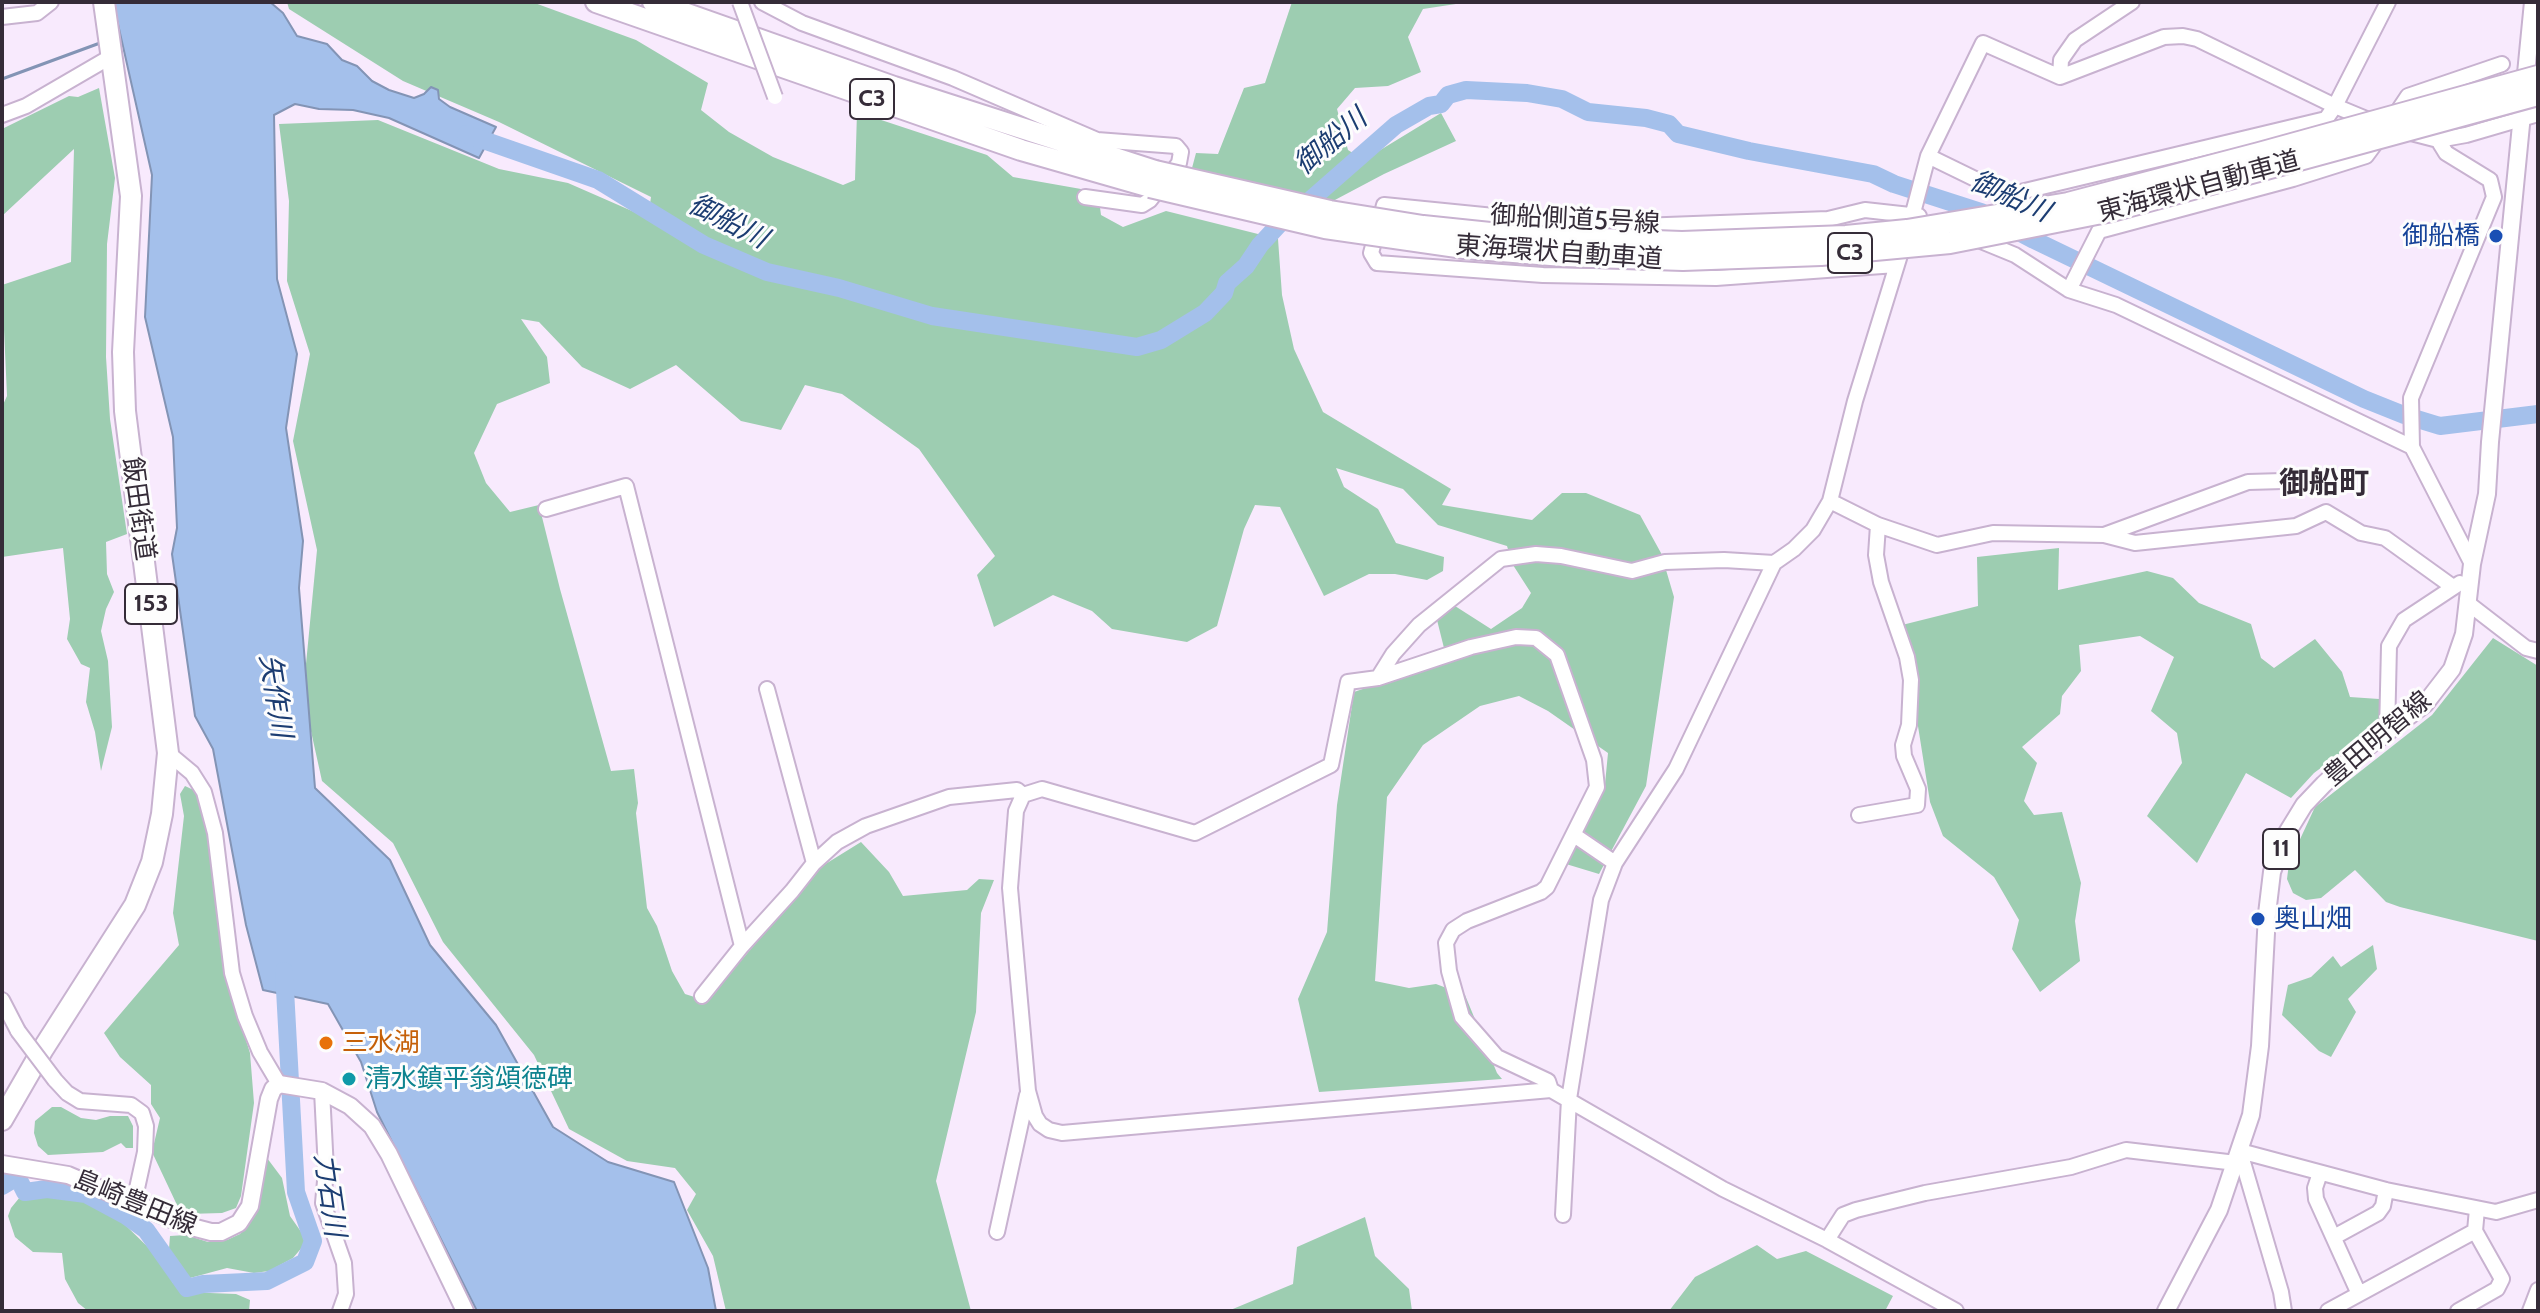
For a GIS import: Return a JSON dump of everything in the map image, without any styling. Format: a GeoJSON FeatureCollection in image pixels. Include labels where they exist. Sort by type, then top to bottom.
{"type":"FeatureCollection","features":[{"type":"Feature","properties":{"kind":"highway","name":"飯田街道"},"geometry":{"type":"LineString","coordinates":[[2,1120],[43,1049],[135,905],[154,850],[162,814],[168,753],[125,411],[123,352],[131,196],[104,2]]}},
{"type":"Feature","properties":{"kind":"highway","name":"東海環状自動車道"},"geometry":{"type":"LineString","coordinates":[[596,2],[1021,150],[1153,179],[1330,211],[1467,231],[1610,241],[1834,237],[1907,230],[2068,203],[2538,76]]}},
{"type":"Feature","properties":{"kind":"highway","name":"東海環状自動車道"},"geometry":{"type":"LineString","coordinates":[[653,2],[1153,179],[1325,228],[1464,248],[1563,256],[1683,260],[1821,255],[1950,243],[2112,211],[2538,95]]}},
{"type":"Feature","properties":{"kind":"main road","name":"豊田明智線"},"geometry":{"type":"LineString","coordinates":[[2166,1311],[2219,1210],[2251,1115],[2260,1046],[2263,967],[2272,872],[2285,836],[2304,805],[2324,784],[2350,760],[2425,704],[2444,682],[2461,644],[2487,494],[2533,2]]}},
{"type":"Feature","properties":{"kind":"main road"},"geometry":{"type":"LineString","coordinates":[[279,1084],[320,1091],[350,1106],[372,1126],[389,1154],[465,1311]]}},
{"type":"Feature","properties":{"kind":"main road","name":"島崎豊田線"},"geometry":{"type":"LineString","coordinates":[[2,1164],[68,1175],[199,1230],[221,1232],[239,1223],[250,1206],[269,1099],[279,1084]]}},
{"type":"Feature","properties":{"kind":"street"},"geometry":{"type":"LineString","coordinates":[[2,17],[37,13],[51,2]]}},
{"type":"Feature","properties":{"kind":"street"},"geometry":{"type":"LineString","coordinates":[[740,2],[775,97]]}},
{"type":"Feature","properties":{"kind":"street"},"geometry":{"type":"LineString","coordinates":[[762,2],[802,23],[953,78],[1097,140],[1176,146],[1181,152],[1179,163],[1150,200],[1142,205],[1085,197]]}},
{"type":"Feature","properties":{"kind":"street"},"geometry":{"type":"LineString","coordinates":[[2060,77],[2061,60],[2075,40],[2132,2]]}},
{"type":"Feature","properties":{"kind":"street"},"geometry":{"type":"LineString","coordinates":[[1927,163],[2008,195],[2326,119],[2388,2]]}},
{"type":"Feature","properties":{"kind":"street"},"geometry":{"type":"LineString","coordinates":[[1563,1215],[1569,1099],[1601,900],[1615,863],[1676,769],[1774,563],[1813,530],[1830,501],[1855,401],[1927,163],[1983,43],[2060,77],[2164,37],[2183,36],[2197,39],[2335,106],[2386,127],[2438,140],[2538,114]]}},
{"type":"Feature","properties":{"kind":"street"},"geometry":{"type":"LineString","coordinates":[[2,115],[26,106],[112,52]]}},
{"type":"Feature","properties":{"kind":"street"},"geometry":{"type":"LineString","coordinates":[[2071,286],[2099,231],[2293,179],[2366,156],[2408,96],[2502,64]]}},
{"type":"Feature","properties":{"kind":"street"},"geometry":{"type":"LineString","coordinates":[[2447,81],[2466,135]]}},
{"type":"Feature","properties":{"kind":"street"},"geometry":{"type":"LineString","coordinates":[[2281,130],[2293,179]]}},
{"type":"Feature","properties":{"kind":"street"},"geometry":{"type":"LineString","coordinates":[[2387,733],[2389,646],[2404,620],[2453,587],[2472,570],[2412,447],[2411,398],[2494,197],[2490,180],[2446,153],[2438,140]]}},
{"type":"Feature","properties":{"kind":"street"},"geometry":{"type":"LineString","coordinates":[[2112,171],[2134,220]]}},
{"type":"Feature","properties":{"kind":"street","name":"御船側道5号線"},"geometry":{"type":"LineString","coordinates":[[1896,265],[1716,278],[1543,275],[1377,263],[1371,253],[1384,205],[1554,222],[1640,226],[1828,219],[1865,210],[1914,211],[2015,255],[2071,286],[2412,447]]}},
{"type":"Feature","properties":{"kind":"street"},"geometry":{"type":"LineString","coordinates":[[1543,275],[1554,222]]}},
{"type":"Feature","properties":{"kind":"street"},"geometry":{"type":"LineString","coordinates":[[1716,278],[1732,223]]}},
{"type":"Feature","properties":{"kind":"street"},"geometry":{"type":"LineString","coordinates":[[2104,535],[2248,482],[2283,481]]}},
{"type":"Feature","properties":{"kind":"street"},"geometry":{"type":"LineString","coordinates":[[546,509],[626,486],[742,946]]}},
{"type":"Feature","properties":{"kind":"street"},"geometry":{"type":"LineString","coordinates":[[1830,501],[1878,525],[1937,545],[1993,533],[2104,535],[2135,543],[2296,526],[2326,512],[2361,533],[2385,538],[2453,587]]}},
{"type":"Feature","properties":{"kind":"street"},"geometry":{"type":"LineString","coordinates":[[1859,815],[1917,805],[1918,789],[1904,756],[1903,745],[1909,725],[1911,680],[1907,657],[1881,582],[1876,555],[1878,525]]}},
{"type":"Feature","properties":{"kind":"street"},"geometry":{"type":"LineString","coordinates":[[1378,678],[1393,654],[1419,625],[1501,559],[1536,554],[1561,556],[1632,571],[1665,562],[1724,560],[1774,563]]}},
{"type":"Feature","properties":{"kind":"street"},"geometry":{"type":"LineString","coordinates":[[2469,604],[2526,648],[2538,651]]}},
{"type":"Feature","properties":{"kind":"street"},"geometry":{"type":"LineString","coordinates":[[1551,1090],[1548,1081],[1497,1057],[1462,1017],[1449,971],[1446,943],[1453,930],[1467,921],[1547,887],[1597,787],[1594,760],[1557,655],[1536,638],[1516,637],[1471,647],[1378,678],[1348,682],[1331,765],[1195,833],[1042,789],[1023,795],[1016,811],[1010,888],[1028,1091],[1040,1124],[1049,1130],[1062,1133],[1551,1090],[1723,1189],[1827,1240],[1956,1311]]}},
{"type":"Feature","properties":{"kind":"street"},"geometry":{"type":"LineString","coordinates":[[767,689],[814,863]]}},
{"type":"Feature","properties":{"kind":"street"},"geometry":{"type":"LineString","coordinates":[[168,753],[192,773],[204,792],[215,833],[232,973],[260,1052],[279,1084]]}},
{"type":"Feature","properties":{"kind":"street"},"geometry":{"type":"LineString","coordinates":[[702,996],[814,863],[837,842],[866,826],[949,797],[1017,790],[1023,795]]}},
{"type":"Feature","properties":{"kind":"street"},"geometry":{"type":"LineString","coordinates":[[1574,835],[1615,863]]}},
{"type":"Feature","properties":{"kind":"street"},"geometry":{"type":"LineString","coordinates":[[2,1000],[18,1031],[67,1093],[80,1101],[131,1105],[142,1113],[146,1126],[145,1152],[134,1202]]}},
{"type":"Feature","properties":{"kind":"street"},"geometry":{"type":"LineString","coordinates":[[320,1091],[326,1170],[323,1203],[344,1263],[346,1294],[340,1311]]}},
{"type":"Feature","properties":{"kind":"street"},"geometry":{"type":"LineString","coordinates":[[997,1232],[1028,1091]]}},
{"type":"Feature","properties":{"kind":"street"},"geometry":{"type":"LineString","coordinates":[[1827,1240],[1843,1215],[1856,1210],[1925,1193],[2071,1167],[2126,1150],[2238,1157],[2496,1212],[2538,1200]]}},
{"type":"Feature","properties":{"kind":"street"},"geometry":{"type":"LineString","coordinates":[[2238,1157],[2281,1292],[2284,1311]]}},
{"type":"Feature","properties":{"kind":"street"},"geometry":{"type":"LineString","coordinates":[[2320,1173],[2315,1188],[2316,1199],[2359,1294]]}},
{"type":"Feature","properties":{"kind":"street"},"geometry":{"type":"LineString","coordinates":[[2334,1237],[2378,1213],[2383,1206],[2386,1190]]}},
{"type":"Feature","properties":{"kind":"street"},"geometry":{"type":"LineString","coordinates":[[2458,1311],[2497,1289],[2502,1279],[2475,1231],[2477,1209]]}},
{"type":"Feature","properties":{"kind":"street"},"geometry":{"type":"LineString","coordinates":[[2328,1311],[2475,1231]]}},
{"type":"Feature","properties":{"kind":"street"},"geometry":{"type":"LineString","coordinates":[[2530,1311],[2538,1290]]}},
{"type":"Feature","properties":{"kind":"green space"},"geometry":{"type":"Polygon","coordinates":[[[287,2],[532,2],[636,40],[708,83],[701,110],[729,132],[773,157],[843,185],[855,180],[857,112],[987,155],[1013,177],[1098,192],[1101,215],[1123,227],[1166,211],[1278,239],[1282,295],[1294,349],[1323,412],[1451,489],[1442,505],[1532,520],[1562,493],[1586,493],[1640,515],[1661,553],[1674,597],[1646,786],[1599,874],[1566,864],[1605,784],[1608,753],[1548,711],[1519,696],[1480,706],[1423,745],[1387,797],[1375,981],[1409,988],[1436,984],[1465,995],[1502,1079],[1319,1092],[1298,999],[1327,932],[1337,805],[1354,692],[1447,660],[1437,620],[1455,606],[1491,629],[1522,608],[1531,593],[1513,565],[1507,546],[1438,525],[1403,489],[1336,468],[1344,487],[1378,509],[1396,543],[1444,557],[1443,571],[1427,580],[1395,574],[1369,574],[1324,596],[1280,507],[1255,505],[1244,529],[1217,626],[1187,642],[1112,629],[1092,611],[1053,595],[994,627],[977,575],[995,556],[919,449],[842,394],[805,385],[781,430],[741,421],[676,365],[630,389],[582,367],[539,322],[521,319],[547,357],[550,383],[497,404],[474,453],[486,483],[510,512],[539,505],[611,771],[634,769],[647,908],[657,926],[672,971],[685,994],[707,1001],[819,868],[861,842],[889,872],[903,896],[967,890],[979,879],[994,880],[981,913],[976,1012],[936,1181],[971,1311],[726,1311],[713,1256],[687,1210],[696,1194],[675,1168],[627,1161],[569,1129],[534,1055],[443,942],[393,843],[322,781],[303,695],[317,550],[293,441],[310,354],[287,281],[289,201],[279,124],[378,120],[499,169],[568,183],[648,218],[651,197],[499,122],[403,81],[289,9],[287,2]]]}},
{"type":"Feature","properties":{"kind":"green space"},"geometry":{"type":"Polygon","coordinates":[[[1292,2],[1469,2],[1423,9],[1408,37],[1421,72],[1388,86],[1355,88],[1337,109],[1348,150],[1364,160],[1441,113],[1456,141],[1333,201],[1192,168],[1196,153],[1218,154],[1244,88],[1265,83],[1292,2]]]}},
{"type":"Feature","properties":{"kind":"green space"},"geometry":{"type":"Polygon","coordinates":[[[99,88],[115,178],[107,244],[106,357],[110,419],[127,534],[106,542],[107,574],[114,592],[101,631],[108,661],[112,727],[101,771],[95,732],[86,702],[90,668],[81,664],[67,639],[70,619],[63,548],[2,557],[2,407],[7,396],[2,285],[71,262],[74,149],[2,216],[2,129],[69,96],[78,97],[99,88]]]}},
{"type":"Feature","properties":{"kind":"green space"},"geometry":{"type":"Polygon","coordinates":[[[2059,548],[2058,590],[2147,571],[2173,578],[2199,603],[2251,624],[2261,658],[2274,668],[2315,639],[2342,672],[2350,697],[2379,699],[2381,723],[2314,773],[2291,798],[2246,773],[2197,863],[2147,816],[2182,763],[2177,733],[2151,711],[2174,657],[2140,636],[2079,645],[2081,671],[2062,696],[2060,714],[2022,747],[2037,763],[2024,801],[2034,815],[2062,812],[2081,883],[2075,921],[2080,961],[2040,992],[2012,949],[2019,920],[1994,877],[1943,836],[1930,802],[1902,625],[1978,606],[1977,557],[2059,548]]]}},
{"type":"Feature","properties":{"kind":"green space"},"geometry":{"type":"Polygon","coordinates":[[[2493,638],[2538,666],[2538,941],[2386,902],[2355,870],[2321,898],[2306,900],[2293,893],[2287,879],[2289,863],[2315,807],[2432,715],[2493,638]]]}},
{"type":"Feature","properties":{"kind":"green space"},"geometry":{"type":"Polygon","coordinates":[[[185,786],[198,792],[206,822],[223,967],[250,1053],[254,1103],[241,1196],[236,1208],[222,1213],[187,1214],[177,1205],[152,1152],[160,1118],[151,1104],[151,1085],[120,1057],[104,1033],[179,945],[173,913],[184,816],[180,794],[185,786]]]}},
{"type":"Feature","properties":{"kind":"green space"},"geometry":{"type":"Polygon","coordinates":[[[2373,945],[2377,969],[2348,999],[2356,1012],[2331,1057],[2319,1051],[2282,1015],[2288,985],[2311,977],[2333,956],[2341,967],[2373,945]]]}},
{"type":"Feature","properties":{"kind":"green space"},"geometry":{"type":"Polygon","coordinates":[[[52,1107],[61,1107],[81,1118],[96,1120],[128,1116],[133,1126],[133,1148],[126,1148],[121,1143],[103,1152],[48,1155],[38,1146],[34,1133],[35,1121],[52,1107]]]}},
{"type":"Feature","properties":{"kind":"green space"},"geometry":{"type":"Polygon","coordinates":[[[267,1158],[282,1178],[290,1216],[304,1236],[304,1245],[293,1258],[269,1271],[254,1273],[227,1268],[190,1278],[180,1269],[169,1249],[170,1236],[186,1235],[208,1242],[227,1240],[240,1234],[256,1213],[267,1158]]]}},
{"type":"Feature","properties":{"kind":"green space"},"geometry":{"type":"Polygon","coordinates":[[[42,1195],[84,1202],[115,1215],[155,1254],[173,1283],[184,1292],[236,1294],[250,1300],[249,1311],[88,1311],[78,1303],[65,1279],[62,1253],[33,1252],[15,1237],[8,1216],[11,1208],[20,1197],[42,1195]]]}},
{"type":"Feature","properties":{"kind":"green space"},"geometry":{"type":"Polygon","coordinates":[[[1365,1217],[1375,1256],[1409,1289],[1412,1311],[1228,1311],[1293,1284],[1297,1247],[1365,1217]]]}},
{"type":"Feature","properties":{"kind":"green space"},"geometry":{"type":"Polygon","coordinates":[[[1757,1245],[1777,1259],[1806,1251],[1893,1296],[1885,1311],[1669,1311],[1695,1277],[1757,1245]]]}},
{"type":"Feature","properties":{"kind":"water","name":"矢作川"},"geometry":{"type":"Polygon","coordinates":[[[113,2],[270,2],[283,13],[297,36],[327,44],[342,60],[357,66],[372,81],[414,98],[431,87],[438,90],[439,99],[450,107],[496,127],[479,158],[389,118],[353,110],[319,109],[295,104],[274,115],[277,279],[297,354],[286,428],[303,541],[299,588],[315,788],[390,860],[430,945],[496,1025],[553,1127],[608,1162],[674,1182],[708,1268],[716,1311],[477,1311],[377,1112],[361,1062],[328,1004],[263,990],[246,925],[213,749],[195,716],[172,554],[177,528],[173,437],[145,317],[152,175],[113,2]]]}},
{"type":"Feature","properties":{"kind":"waterway"},"geometry":{"type":"LineString","coordinates":[[2,79],[100,43]]}},
{"type":"Feature","properties":{"kind":"waterway","name":"御船川"},"geometry":{"type":"LineString","coordinates":[[466,134],[598,180],[704,245],[767,272],[839,288],[932,316],[1137,347],[1161,340],[1205,313],[1224,293],[1227,283],[1246,266],[1285,218],[1307,203],[1396,125],[1429,106],[1441,104],[1448,95],[1466,90],[1527,93],[1562,99],[1588,112],[1646,118],[1669,124],[1678,134],[1749,151],[1873,174],[1894,184],[1981,212],[2364,399],[2404,415],[2440,426],[2538,414]]}},
{"type":"Feature","properties":{"kind":"waterway","name":"力石川"},"geometry":{"type":"LineString","coordinates":[[2,1186],[12,1180],[20,1182],[25,1192],[47,1189],[86,1194],[125,1215],[146,1230],[187,1288],[203,1284],[267,1281],[305,1262],[313,1241],[296,1192],[284,971]]}},
{"type":"Feature","properties":{"kind":"place","name":"御船橋"},"geometry":{"type":"Point","coordinates":[2496,236]}},
{"type":"Feature","properties":{"kind":"place","name":"奥山畑"},"geometry":{"type":"Point","coordinates":[2258,919]}},
{"type":"Feature","properties":{"kind":"place","name":"三水湖"},"geometry":{"type":"Point","coordinates":[326,1043]}},
{"type":"Feature","properties":{"kind":"place","name":"清水鎮平翁頌徳碑"},"geometry":{"type":"Point","coordinates":[349,1079]}},
{"type":"Feature","properties":{"kind":"district","name":"御船町"},"geometry":{"type":"Point","coordinates":[2324,484]}}]}
